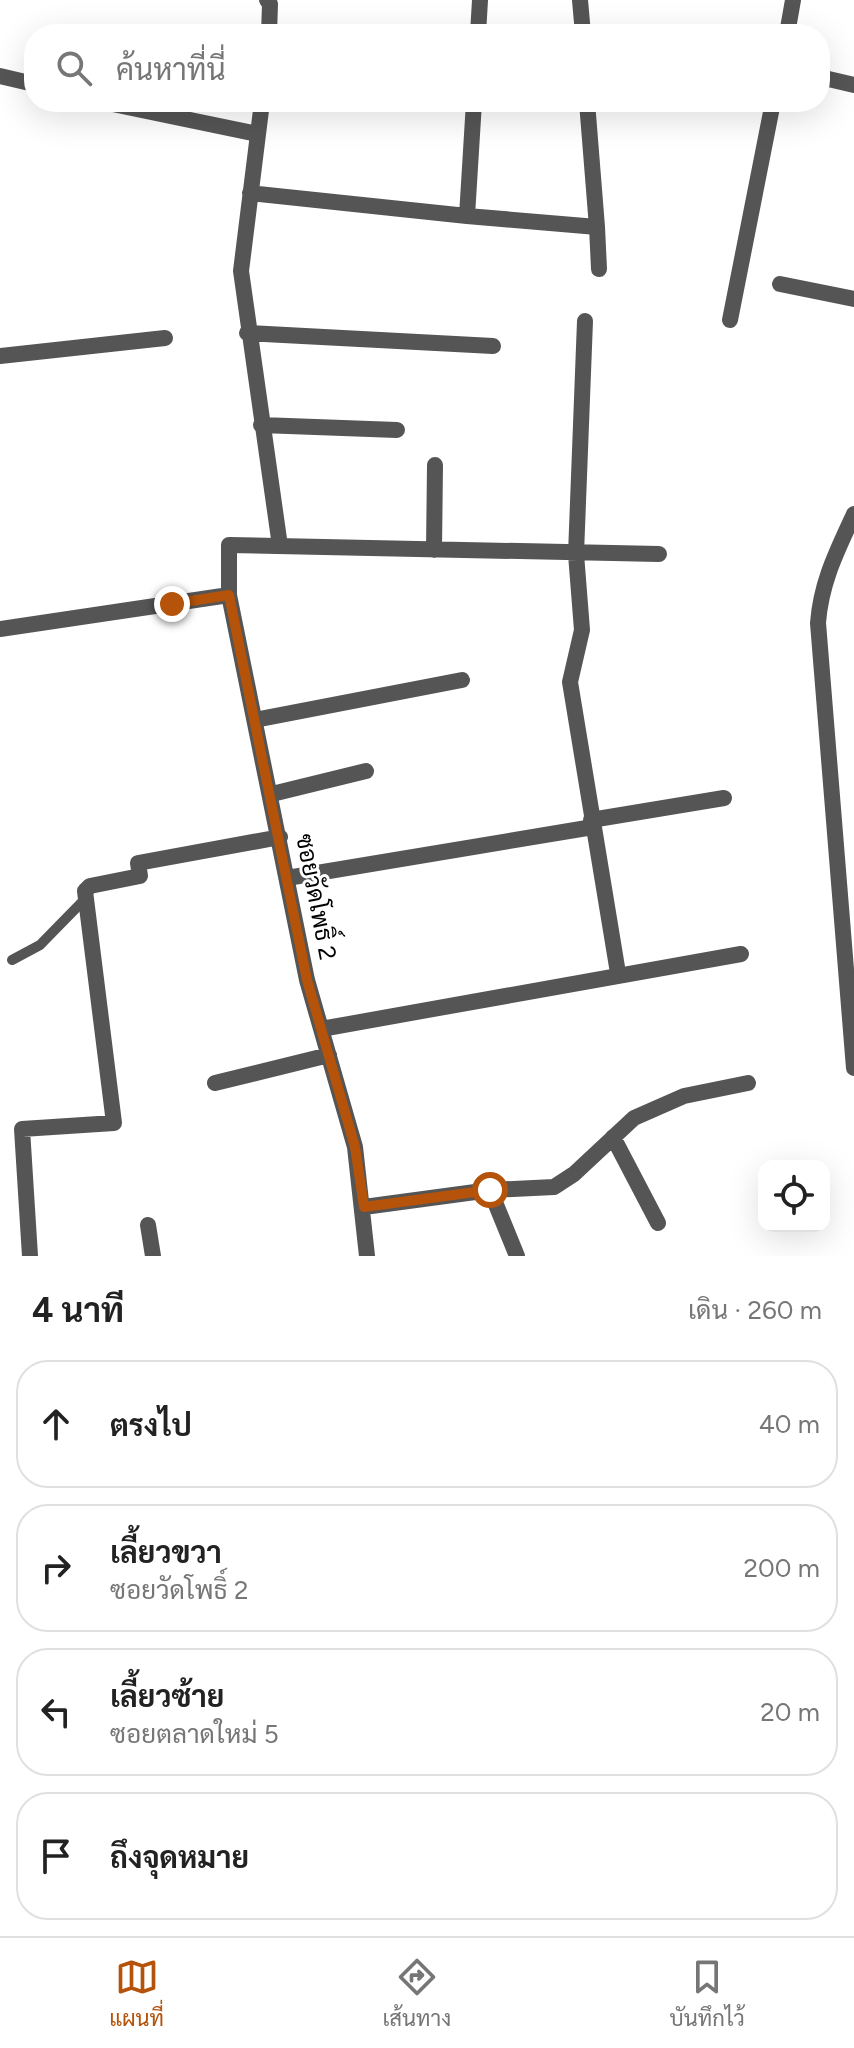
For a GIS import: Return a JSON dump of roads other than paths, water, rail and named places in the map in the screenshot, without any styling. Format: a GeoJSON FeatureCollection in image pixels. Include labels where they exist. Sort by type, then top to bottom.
{"type":"FeatureCollection","features":[{"type":"Feature","properties":{"kind":"street"},"geometry":{"type":"LineString","coordinates":[[267,0],[268,24]]}},
{"type":"Feature","properties":{"kind":"street"},"geometry":{"type":"LineString","coordinates":[[479,24],[480,0]]}},
{"type":"Feature","properties":{"kind":"street"},"geometry":{"type":"LineString","coordinates":[[580,0],[582,24]]}},
{"type":"Feature","properties":{"kind":"street"},"geometry":{"type":"LineString","coordinates":[[789,24],[793,0]]}},
{"type":"Feature","properties":{"kind":"street"},"geometry":{"type":"LineString","coordinates":[[0,76],[24,82]]}},
{"type":"Feature","properties":{"kind":"street"},"geometry":{"type":"LineString","coordinates":[[830,79],[854,85]]}},
{"type":"Feature","properties":{"kind":"street"},"geometry":{"type":"LineString","coordinates":[[151,112],[257,134]]}},
{"type":"Feature","properties":{"kind":"street"},"geometry":{"type":"LineString","coordinates":[[260,112],[241,271],[247,333],[280,546],[659,554]]}},
{"type":"Feature","properties":{"kind":"street"},"geometry":{"type":"LineString","coordinates":[[467,216],[473,112]]}},
{"type":"Feature","properties":{"kind":"street"},"geometry":{"type":"LineString","coordinates":[[588,112],[599,269]]}},
{"type":"Feature","properties":{"kind":"street"},"geometry":{"type":"LineString","coordinates":[[730,320],[771,112]]}},
{"type":"Feature","properties":{"kind":"street"},"geometry":{"type":"LineString","coordinates":[[250,193],[597,227]]}},
{"type":"Feature","properties":{"kind":"street"},"geometry":{"type":"LineString","coordinates":[[780,284],[854,299]]}},
{"type":"Feature","properties":{"kind":"street"},"geometry":{"type":"LineString","coordinates":[[585,321],[576,554],[582,630],[570,682],[618,973]]}},
{"type":"Feature","properties":{"kind":"street"},"geometry":{"type":"LineString","coordinates":[[247,333],[493,346]]}},
{"type":"Feature","properties":{"kind":"street"},"geometry":{"type":"LineString","coordinates":[[0,356],[165,338]]}},
{"type":"Feature","properties":{"kind":"street"},"geometry":{"type":"LineString","coordinates":[[261,425],[397,430]]}},
{"type":"Feature","properties":{"kind":"street"},"geometry":{"type":"LineString","coordinates":[[434,550],[435,465]]}},
{"type":"Feature","properties":{"kind":"street"},"geometry":{"type":"LineString","coordinates":[[854,514],[828,568],[820,595],[818,623],[850,964],[854,1068]]}},
{"type":"Feature","properties":{"kind":"street","name":"ซอยวัดโพธิ์ 2"},"geometry":{"type":"LineString","coordinates":[[280,546],[229,545],[229,595],[272,794],[307,980],[355,1147],[367,1256]]}},
{"type":"Feature","properties":{"kind":"street"},"geometry":{"type":"LineString","coordinates":[[0,629],[229,595]]}},
{"type":"Feature","properties":{"kind":"street"},"geometry":{"type":"LineString","coordinates":[[255,720],[462,680]]}},
{"type":"Feature","properties":{"kind":"street"},"geometry":{"type":"LineString","coordinates":[[272,794],[366,771]]}},
{"type":"Feature","properties":{"kind":"street"},"geometry":{"type":"LineString","coordinates":[[287,878],[724,798]]}},
{"type":"Feature","properties":{"kind":"street"},"geometry":{"type":"LineString","coordinates":[[30,1256],[22,1129],[114,1123],[85,891],[90,886],[140,876],[138,863],[280,837]]}},
{"type":"Feature","properties":{"kind":"street"},"geometry":{"type":"LineString","coordinates":[[321,1029],[618,973],[741,954]]}},
{"type":"Feature","properties":{"kind":"street"},"geometry":{"type":"LineString","coordinates":[[215,1083],[329,1055]]}},
{"type":"Feature","properties":{"kind":"street"},"geometry":{"type":"LineString","coordinates":[[364,1207],[490,1190],[554,1187],[574,1174],[625,1124],[684,1096],[748,1083]]}},
{"type":"Feature","properties":{"kind":"street"},"geometry":{"type":"LineString","coordinates":[[613,1137],[658,1223]]}},
{"type":"Feature","properties":{"kind":"street"},"geometry":{"type":"LineString","coordinates":[[490,1190],[517,1256]]}},
{"type":"Feature","properties":{"kind":"street"},"geometry":{"type":"LineString","coordinates":[[148,1225],[153,1256]]}},
{"type":"Feature","properties":{"kind":"lane"},"geometry":{"type":"LineString","coordinates":[[12,960],[40,945],[84,900]]}}]}
